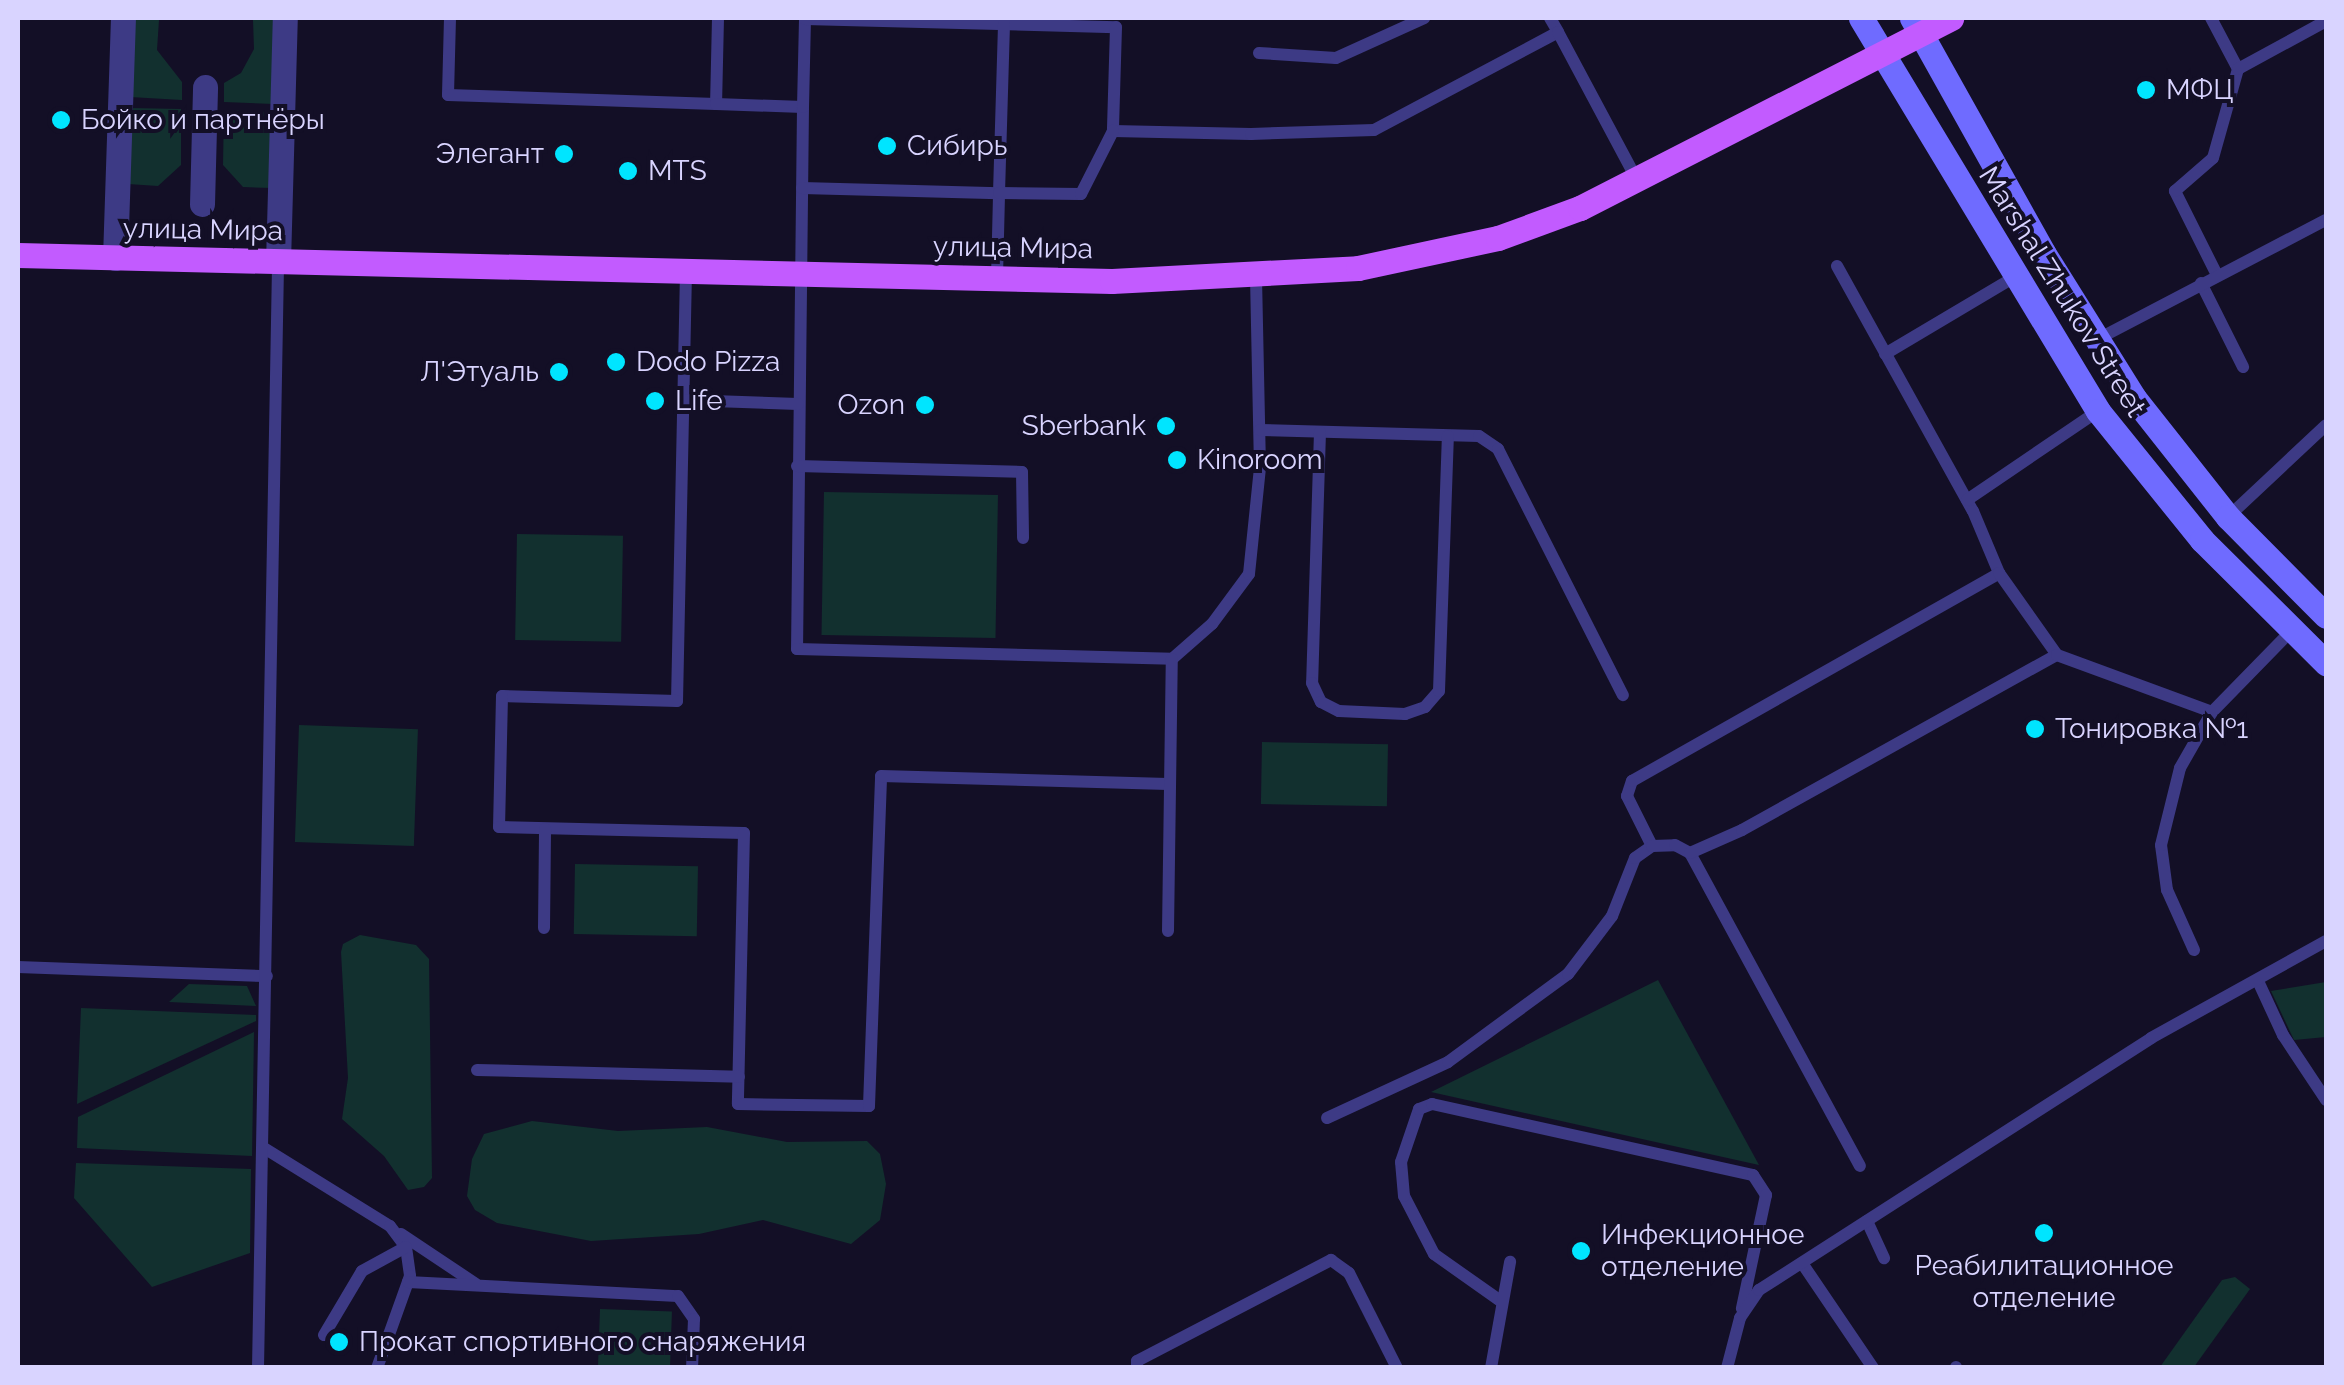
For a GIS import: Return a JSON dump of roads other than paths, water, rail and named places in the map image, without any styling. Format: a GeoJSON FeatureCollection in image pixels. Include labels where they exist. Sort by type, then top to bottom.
{"type":"FeatureCollection","features":[{"type":"Feature","properties":{"kind":"main road","name":"Marshal Zhukov Street"},"geometry":{"type":"LineString","coordinates":[[1861,18],[2014,278],[2098,411],[2202,540],[2326,663]]}},
{"type":"Feature","properties":{"kind":"main road","name":"улица Мира"},"geometry":{"type":"LineString","coordinates":[[18,256],[997,277],[1256,277],[1358,268],[1498,238],[1638,182],[1882,55],[1916,26],[1951,18]]}},
{"type":"Feature","properties":{"kind":"main road","name":"Marshal Zhukov Street"},"geometry":{"type":"LineString","coordinates":[[1916,26],[2096,340],[2228,517],[2326,616]]}},
{"type":"Feature","properties":{"kind":"main road"},"geometry":{"type":"LineString","coordinates":[[2064,360],[2096,340]]}},
{"type":"Feature","properties":{"kind":"street"},"geometry":{"type":"LineString","coordinates":[[115,258],[123,18]]}},
{"type":"Feature","properties":{"kind":"street"},"geometry":{"type":"LineString","coordinates":[[278,262],[285,18]]}},
{"type":"Feature","properties":{"kind":"street"},"geometry":{"type":"LineString","coordinates":[[202,204],[205,87]]}},
{"type":"Feature","properties":{"kind":"lane"},"geometry":{"type":"LineString","coordinates":[[450,18],[448,95],[803,107]]}},
{"type":"Feature","properties":{"kind":"lane"},"geometry":{"type":"LineString","coordinates":[[716,104],[718,18]]}},
{"type":"Feature","properties":{"kind":"lane"},"geometry":{"type":"LineString","coordinates":[[802,188],[1081,194],[1114,130],[1116,22],[1004,24],[805,18],[797,466],[797,649],[1172,659],[1212,624],[1250,574],[1260,430],[1256,277]]}},
{"type":"Feature","properties":{"kind":"lane"},"geometry":{"type":"LineString","coordinates":[[1260,53],[1336,58],[1424,18]]}},
{"type":"Feature","properties":{"kind":"lane"},"geometry":{"type":"LineString","coordinates":[[1550,18],[1638,182]]}},
{"type":"Feature","properties":{"kind":"lane"},"geometry":{"type":"LineString","coordinates":[[2211,18],[2238,69],[2212,158],[2175,190],[2216,275]]}},
{"type":"Feature","properties":{"kind":"lane"},"geometry":{"type":"LineString","coordinates":[[2238,69],[2326,21]]}},
{"type":"Feature","properties":{"kind":"lane"},"geometry":{"type":"LineString","coordinates":[[997,277],[1004,24]]}},
{"type":"Feature","properties":{"kind":"lane"},"geometry":{"type":"LineString","coordinates":[[1114,130],[1355,135],[1558,32]]}},
{"type":"Feature","properties":{"kind":"lane"},"geometry":{"type":"LineString","coordinates":[[2096,340],[2326,220]]}},
{"type":"Feature","properties":{"kind":"lane"},"geometry":{"type":"LineString","coordinates":[[258,1368],[278,262]]}},
{"type":"Feature","properties":{"kind":"lane"},"geometry":{"type":"LineString","coordinates":[[1837,266],[1967,500],[1999,573],[2057,655],[2212,712]]}},
{"type":"Feature","properties":{"kind":"lane"},"geometry":{"type":"LineString","coordinates":[[686,272],[678,701],[502,696],[499,827],[744,833],[738,1104],[869,1106],[881,776],[1168,784]]}},
{"type":"Feature","properties":{"kind":"lane"},"geometry":{"type":"LineString","coordinates":[[1885,354],[2014,278]]}},
{"type":"Feature","properties":{"kind":"lane"},"geometry":{"type":"LineString","coordinates":[[2201,283],[2243,367]]}},
{"type":"Feature","properties":{"kind":"lane"},"geometry":{"type":"LineString","coordinates":[[684,400],[798,404]]}},
{"type":"Feature","properties":{"kind":"lane"},"geometry":{"type":"LineString","coordinates":[[1967,500],[2098,411]]}},
{"type":"Feature","properties":{"kind":"lane"},"geometry":{"type":"LineString","coordinates":[[2228,517],[2326,425]]}},
{"type":"Feature","properties":{"kind":"lane"},"geometry":{"type":"LineString","coordinates":[[1260,430],[1479,436],[1498,450],[1623,695]]}},
{"type":"Feature","properties":{"kind":"lane"},"geometry":{"type":"LineString","coordinates":[[1320,432],[1312,684],[1321,702],[1338,711],[1405,714],[1425,707],[1439,690],[1448,436]]}},
{"type":"Feature","properties":{"kind":"lane"},"geometry":{"type":"LineString","coordinates":[[797,466],[1022,472],[1023,538]]}},
{"type":"Feature","properties":{"kind":"lane"},"geometry":{"type":"LineString","coordinates":[[1652,846],[1627,796],[1632,781],[1999,573]]}},
{"type":"Feature","properties":{"kind":"lane"},"geometry":{"type":"LineString","coordinates":[[2194,950],[2168,890],[2161,845],[2180,768],[2212,712],[2291,632]]}},
{"type":"Feature","properties":{"kind":"lane"},"geometry":{"type":"LineString","coordinates":[[1690,852],[2057,655]]}},
{"type":"Feature","properties":{"kind":"lane"},"geometry":{"type":"LineString","coordinates":[[1168,931],[1172,659]]}},
{"type":"Feature","properties":{"kind":"lane"},"geometry":{"type":"LineString","coordinates":[[544,928],[545,829]]}},
{"type":"Feature","properties":{"kind":"lane"},"geometry":{"type":"LineString","coordinates":[[1327,1118],[1448,1062],[1568,974],[1612,916],[1635,858],[1652,846],[1675,845],[1690,852],[1860,1166]]}},
{"type":"Feature","properties":{"kind":"lane"},"geometry":{"type":"LineString","coordinates":[[1740,1318],[1760,1290],[1867,1220],[2151,1038],[2326,941]]}},
{"type":"Feature","properties":{"kind":"lane"},"geometry":{"type":"LineString","coordinates":[[18,967],[267,976]]}},
{"type":"Feature","properties":{"kind":"lane"},"geometry":{"type":"LineString","coordinates":[[2258,981],[2283,1035],[2326,1100]]}},
{"type":"Feature","properties":{"kind":"lane"},"geometry":{"type":"LineString","coordinates":[[477,1070],[739,1077]]}},
{"type":"Feature","properties":{"kind":"lane"},"geometry":{"type":"LineString","coordinates":[[1502,1302],[1434,1254],[1404,1196],[1401,1162],[1420,1109],[1432,1104],[1753,1175],[1766,1195],[1727,1368]]}},
{"type":"Feature","properties":{"kind":"lane"},"geometry":{"type":"LineString","coordinates":[[264,1148],[476,1284]]}},
{"type":"Feature","properties":{"kind":"lane"},"geometry":{"type":"LineString","coordinates":[[1867,1220],[1884,1258]]}},
{"type":"Feature","properties":{"kind":"lane"},"geometry":{"type":"LineString","coordinates":[[377,1368],[408,1282],[406,1247],[390,1227]]}},
{"type":"Feature","properties":{"kind":"lane"},"geometry":{"type":"LineString","coordinates":[[324,1335],[362,1271],[406,1247]]}},
{"type":"Feature","properties":{"kind":"lane"},"geometry":{"type":"LineString","coordinates":[[1136,1368],[1137,1361],[1331,1260],[1349,1273],[1397,1368]]}},
{"type":"Feature","properties":{"kind":"lane"},"geometry":{"type":"LineString","coordinates":[[1491,1368],[1510,1262]]}},
{"type":"Feature","properties":{"kind":"lane"},"geometry":{"type":"LineString","coordinates":[[1802,1263],[1874,1368]]}},
{"type":"Feature","properties":{"kind":"lane"},"geometry":{"type":"LineString","coordinates":[[408,1282],[678,1296],[692,1310],[692,1368]]}},
{"type":"Feature","properties":{"kind":"place","name":"МФЦ"},"geometry":{"type":"Point","coordinates":[2146,90]}},
{"type":"Feature","properties":{"kind":"place","name":"Бойко и партнёры"},"geometry":{"type":"Point","coordinates":[61,120]}},
{"type":"Feature","properties":{"kind":"place","name":"Сибирь"},"geometry":{"type":"Point","coordinates":[887,146]}},
{"type":"Feature","properties":{"kind":"place","name":"Элегант"},"geometry":{"type":"Point","coordinates":[564,154]}},
{"type":"Feature","properties":{"kind":"place","name":"MTS"},"geometry":{"type":"Point","coordinates":[628,171]}},
{"type":"Feature","properties":{"kind":"place","name":"Dodo Pizza"},"geometry":{"type":"Point","coordinates":[616,362]}},
{"type":"Feature","properties":{"kind":"place","name":"Л'Этуаль"},"geometry":{"type":"Point","coordinates":[559,372]}},
{"type":"Feature","properties":{"kind":"place","name":"Life"},"geometry":{"type":"Point","coordinates":[655,401]}},
{"type":"Feature","properties":{"kind":"place","name":"Ozon"},"geometry":{"type":"Point","coordinates":[925,405]}},
{"type":"Feature","properties":{"kind":"place","name":"Sberbank"},"geometry":{"type":"Point","coordinates":[1166,426]}},
{"type":"Feature","properties":{"kind":"place","name":"Kinoroom"},"geometry":{"type":"Point","coordinates":[1177,460]}},
{"type":"Feature","properties":{"kind":"place","name":"Тонировка №1"},"geometry":{"type":"Point","coordinates":[2035,729]}},
{"type":"Feature","properties":{"kind":"place","name":"Реабилитационное отделение"},"geometry":{"type":"Point","coordinates":[2044,1233]}},
{"type":"Feature","properties":{"kind":"place","name":"Инфекционное отделение"},"geometry":{"type":"Point","coordinates":[1581,1251]}},
{"type":"Feature","properties":{"kind":"place","name":"Прокат спортивного снаряжения"},"geometry":{"type":"Point","coordinates":[339,1342]}}]}
